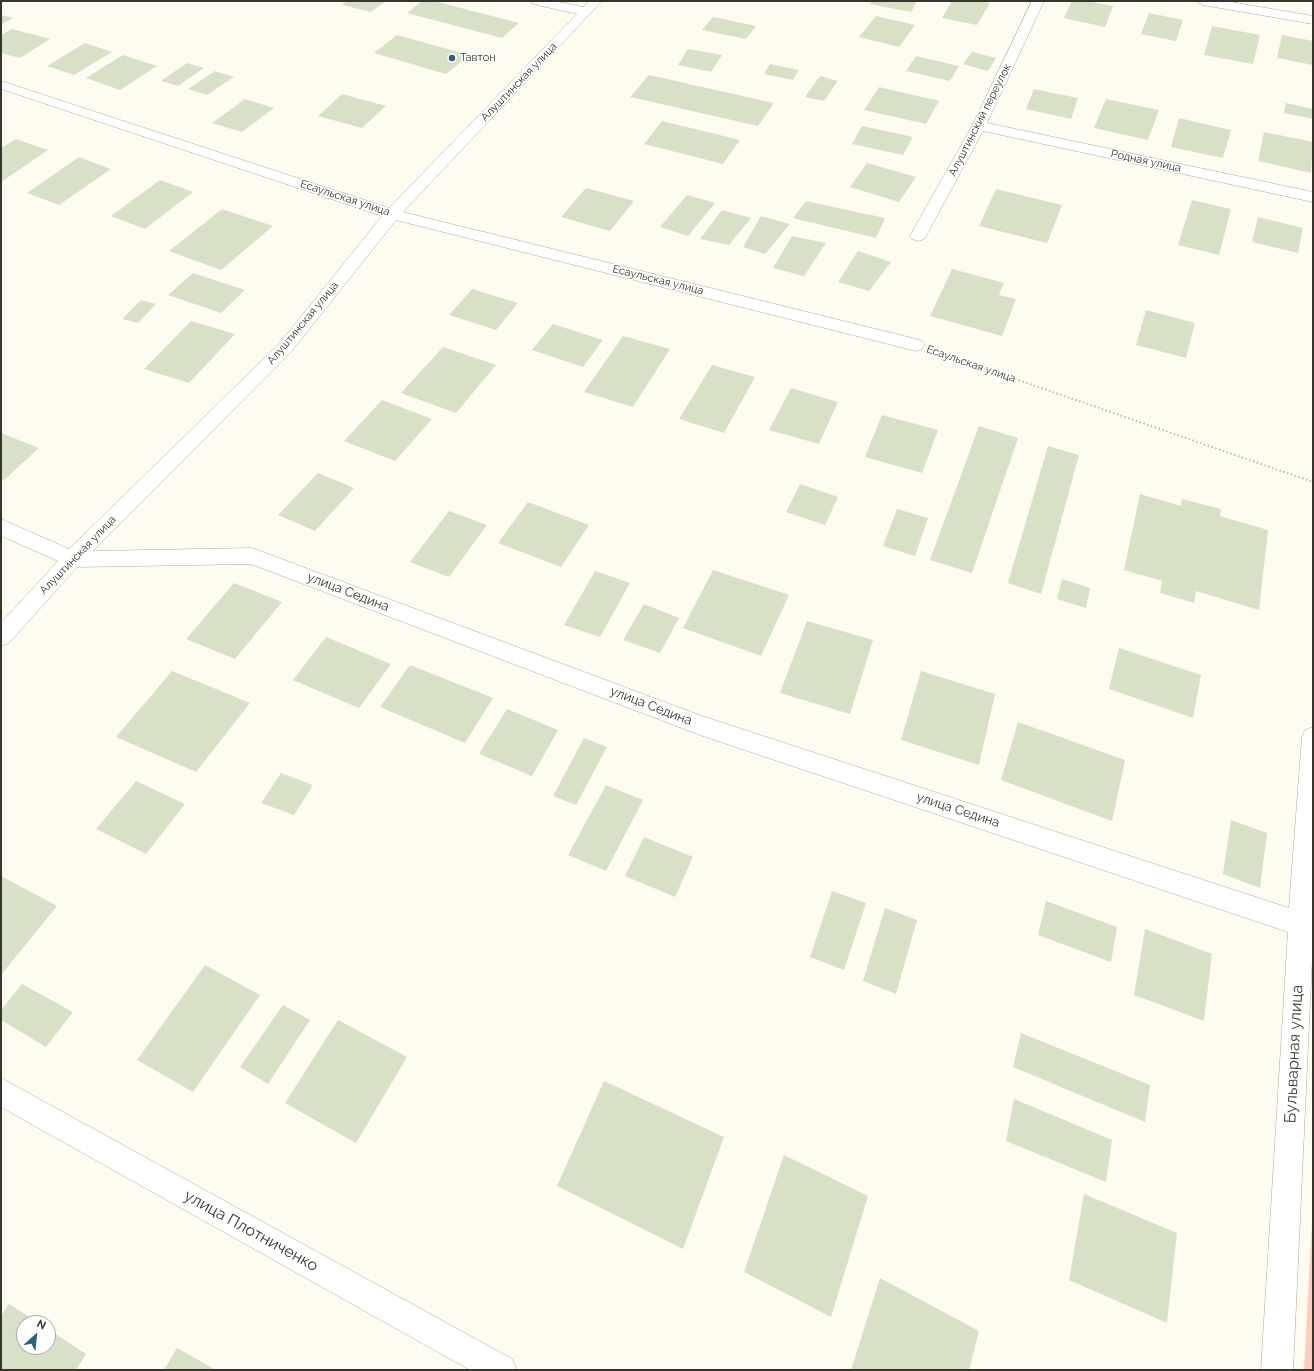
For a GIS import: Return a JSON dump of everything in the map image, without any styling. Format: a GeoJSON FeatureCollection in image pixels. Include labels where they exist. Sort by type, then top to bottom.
{"type":"FeatureCollection","features":[{"type":"Feature","properties":{"kind":"street"},"geometry":{"type":"LineString","coordinates":[[537,1],[591,7]]}},
{"type":"Feature","properties":{"kind":"street","name":"Алуштинский переулок"},"geometry":{"type":"LineString","coordinates":[[918,236],[979,126],[1038,1]]}},
{"type":"Feature","properties":{"kind":"street"},"geometry":{"type":"LineString","coordinates":[[1203,1],[1313,20]]}},
{"type":"Feature","properties":{"kind":"street","name":"Алуштинская улица"},"geometry":{"type":"LineString","coordinates":[[1,637],[72,560],[285,348],[392,214],[591,7]]}},
{"type":"Feature","properties":{"kind":"street","name":"Есаульская улица"},"geometry":{"type":"LineString","coordinates":[[1,85],[392,214],[916,345]]}},
{"type":"Feature","properties":{"kind":"street","name":"Родная улица"},"geometry":{"type":"LineString","coordinates":[[979,126],[1313,196]]}},
{"type":"Feature","properties":{"kind":"street","name":"улица Седина"},"geometry":{"type":"LineString","coordinates":[[1,527],[72,560],[252,556],[700,724],[1301,924]]}},
{"type":"Feature","properties":{"kind":"street","name":"Бульварная улица"},"geometry":{"type":"LineString","coordinates":[[1277,1370],[1301,924],[1313,737]]}},
{"type":"Feature","properties":{"kind":"street","name":"улица Плотниченко"},"geometry":{"type":"LineString","coordinates":[[1,1092],[501,1370]]}},
{"type":"Feature","properties":{"kind":"path","name":"Есаульская улица"},"geometry":{"type":"LineString","coordinates":[[916,345],[1313,482]]}},
{"type":"Feature","properties":{"kind":"shaded area"},"geometry":{"type":"Polygon","coordinates":[[[1313,1204],[1313,1370],[1304,1370],[1313,1204]]]}},
{"type":"Feature","properties":{"kind":"building"},"geometry":{"type":"Polygon","coordinates":[[[347,1],[386,1],[371,12],[342,5],[347,1]]]}},
{"type":"Feature","properties":{"kind":"building"},"geometry":{"type":"Polygon","coordinates":[[[422,1],[434,1],[519,23],[502,38],[407,13],[422,1]]]}},
{"type":"Feature","properties":{"kind":"building"},"geometry":{"type":"Polygon","coordinates":[[[872,1],[917,1],[911,12],[870,4],[872,1]]]}},
{"type":"Feature","properties":{"kind":"building"},"geometry":{"type":"Polygon","coordinates":[[[952,1],[982,1],[990,3],[977,25],[942,18],[952,1]]]}},
{"type":"Feature","properties":{"kind":"building"},"geometry":{"type":"Polygon","coordinates":[[[1072,1],[1087,1],[1113,6],[1105,27],[1064,18],[1072,1]]]}},
{"type":"Feature","properties":{"kind":"building"},"geometry":{"type":"Polygon","coordinates":[[[1149,13],[1183,20],[1176,41],[1141,34],[1149,13]]]}},
{"type":"Feature","properties":{"kind":"building"},"geometry":{"type":"Polygon","coordinates":[[[1,15],[13,18],[1,25],[1,15]]]}},
{"type":"Feature","properties":{"kind":"building"},"geometry":{"type":"Polygon","coordinates":[[[876,16],[915,25],[899,47],[859,37],[876,16]]]}},
{"type":"Feature","properties":{"kind":"building"},"geometry":{"type":"Polygon","coordinates":[[[713,17],[756,26],[746,39],[702,30],[713,17]]]}},
{"type":"Feature","properties":{"kind":"building"},"geometry":{"type":"Polygon","coordinates":[[[1212,26],[1260,35],[1253,64],[1204,55],[1212,26]]]}},
{"type":"Feature","properties":{"kind":"building"},"geometry":{"type":"Polygon","coordinates":[[[12,29],[50,39],[20,58],[1,53],[1,35],[12,29]]]}},
{"type":"Feature","properties":{"kind":"building"},"geometry":{"type":"Polygon","coordinates":[[[397,35],[469,55],[446,74],[374,53],[397,35]]]}},
{"type":"Feature","properties":{"kind":"building"},"geometry":{"type":"Polygon","coordinates":[[[1282,35],[1313,41],[1313,65],[1277,58],[1282,35]]]}},
{"type":"Feature","properties":{"kind":"building"},"geometry":{"type":"Polygon","coordinates":[[[85,43],[112,52],[74,75],[47,66],[85,43]]]}},
{"type":"Feature","properties":{"kind":"building"},"geometry":{"type":"Polygon","coordinates":[[[688,49],[722,55],[711,72],[678,65],[688,49]]]}},
{"type":"Feature","properties":{"kind":"building"},"geometry":{"type":"Polygon","coordinates":[[[972,52],[996,58],[988,71],[963,64],[972,52]]]}},
{"type":"Feature","properties":{"kind":"building"},"geometry":{"type":"Polygon","coordinates":[[[123,55],[157,66],[120,90],[86,78],[123,55]]]}},
{"type":"Feature","properties":{"kind":"building"},"geometry":{"type":"Polygon","coordinates":[[[916,56],[959,66],[950,81],[906,71],[916,56]]]}},
{"type":"Feature","properties":{"kind":"building"},"geometry":{"type":"Polygon","coordinates":[[[187,63],[204,68],[178,86],[161,81],[187,63]]]}},
{"type":"Feature","properties":{"kind":"building"},"geometry":{"type":"Polygon","coordinates":[[[770,64],[799,70],[793,80],[764,74],[770,64]]]}},
{"type":"Feature","properties":{"kind":"building"},"geometry":{"type":"Polygon","coordinates":[[[215,71],[234,77],[207,95],[188,89],[215,71]]]}},
{"type":"Feature","properties":{"kind":"building"},"geometry":{"type":"Polygon","coordinates":[[[649,75],[774,103],[758,126],[630,97],[649,75]]]}},
{"type":"Feature","properties":{"kind":"building"},"geometry":{"type":"Polygon","coordinates":[[[820,76],[838,81],[824,101],[805,97],[820,76]]]}},
{"type":"Feature","properties":{"kind":"building"},"geometry":{"type":"Polygon","coordinates":[[[879,87],[939,101],[926,124],[864,110],[879,87]]]}},
{"type":"Feature","properties":{"kind":"building"},"geometry":{"type":"Polygon","coordinates":[[[1034,89],[1078,98],[1071,119],[1026,109],[1034,89]]]}},
{"type":"Feature","properties":{"kind":"building"},"geometry":{"type":"Polygon","coordinates":[[[342,94],[386,106],[362,128],[318,116],[342,94]]]}},
{"type":"Feature","properties":{"kind":"building"},"geometry":{"type":"Polygon","coordinates":[[[245,99],[274,108],[242,132],[212,123],[245,99]]]}},
{"type":"Feature","properties":{"kind":"building"},"geometry":{"type":"Polygon","coordinates":[[[1106,99],[1159,110],[1148,140],[1094,128],[1106,99]]]}},
{"type":"Feature","properties":{"kind":"building"},"geometry":{"type":"Polygon","coordinates":[[[1286,103],[1313,109],[1313,119],[1284,113],[1286,103]]]}},
{"type":"Feature","properties":{"kind":"building"},"geometry":{"type":"Polygon","coordinates":[[[1179,118],[1231,130],[1223,158],[1171,147],[1179,118]]]}},
{"type":"Feature","properties":{"kind":"building"},"geometry":{"type":"Polygon","coordinates":[[[662,121],[740,140],[723,164],[644,144],[662,121]]]}},
{"type":"Feature","properties":{"kind":"building"},"geometry":{"type":"Polygon","coordinates":[[[862,126],[913,137],[903,155],[852,144],[862,126]]]}},
{"type":"Feature","properties":{"kind":"building"},"geometry":{"type":"Polygon","coordinates":[[[1264,132],[1313,142],[1311,173],[1258,161],[1264,132]]]}},
{"type":"Feature","properties":{"kind":"building"},"geometry":{"type":"Polygon","coordinates":[[[16,139],[48,150],[1,182],[1,148],[16,139]]]}},
{"type":"Feature","properties":{"kind":"building"},"geometry":{"type":"Polygon","coordinates":[[[79,157],[111,169],[59,205],[27,193],[79,157]]]}},
{"type":"Feature","properties":{"kind":"building"},"geometry":{"type":"Polygon","coordinates":[[[867,163],[916,177],[899,202],[850,187],[867,163]]]}},
{"type":"Feature","properties":{"kind":"building"},"geometry":{"type":"Polygon","coordinates":[[[160,180],[193,192],[145,229],[111,216],[160,180]]]}},
{"type":"Feature","properties":{"kind":"building"},"geometry":{"type":"Polygon","coordinates":[[[586,188],[634,201],[610,231],[561,217],[586,188]]]}},
{"type":"Feature","properties":{"kind":"building"},"geometry":{"type":"Polygon","coordinates":[[[996,189],[1062,205],[1047,243],[979,226],[996,189]]]}},
{"type":"Feature","properties":{"kind":"building"},"geometry":{"type":"Polygon","coordinates":[[[687,195],[715,203],[688,236],[660,227],[687,195]]]}},
{"type":"Feature","properties":{"kind":"building"},"geometry":{"type":"Polygon","coordinates":[[[1192,200],[1231,209],[1219,255],[1178,245],[1192,200]]]}},
{"type":"Feature","properties":{"kind":"building"},"geometry":{"type":"Polygon","coordinates":[[[806,201],[885,218],[876,238],[793,218],[806,201]]]}},
{"type":"Feature","properties":{"kind":"building"},"geometry":{"type":"Polygon","coordinates":[[[222,209],[273,226],[221,270],[169,251],[222,209]]]}},
{"type":"Feature","properties":{"kind":"building"},"geometry":{"type":"Polygon","coordinates":[[[722,210],[751,218],[729,245],[700,239],[722,210]]]}},
{"type":"Feature","properties":{"kind":"building"},"geometry":{"type":"Polygon","coordinates":[[[761,216],[790,224],[765,254],[743,247],[761,216]]]}},
{"type":"Feature","properties":{"kind":"building"},"geometry":{"type":"Polygon","coordinates":[[[1258,217],[1303,228],[1298,253],[1252,242],[1258,217]]]}},
{"type":"Feature","properties":{"kind":"building"},"geometry":{"type":"Polygon","coordinates":[[[792,236],[826,243],[804,276],[773,268],[792,236]]]}},
{"type":"Feature","properties":{"kind":"building"},"geometry":{"type":"Polygon","coordinates":[[[858,251],[891,262],[869,291],[838,282],[858,251]]]}},
{"type":"Feature","properties":{"kind":"building"},"geometry":{"type":"Polygon","coordinates":[[[952,269],[1004,283],[999,295],[1016,299],[1002,336],[930,316],[952,269]]]}},
{"type":"Feature","properties":{"kind":"building"},"geometry":{"type":"Polygon","coordinates":[[[193,273],[245,290],[221,313],[168,295],[193,273]]]}},
{"type":"Feature","properties":{"kind":"building"},"geometry":{"type":"Polygon","coordinates":[[[472,289],[518,303],[496,330],[449,315],[472,289]]]}},
{"type":"Feature","properties":{"kind":"building"},"geometry":{"type":"Polygon","coordinates":[[[141,300],[156,304],[138,323],[122,319],[141,300]]]}},
{"type":"Feature","properties":{"kind":"building"},"geometry":{"type":"Polygon","coordinates":[[[1146,310],[1195,323],[1186,358],[1136,345],[1146,310]]]}},
{"type":"Feature","properties":{"kind":"building"},"geometry":{"type":"Polygon","coordinates":[[[191,321],[235,334],[189,383],[144,369],[191,321]]]}},
{"type":"Feature","properties":{"kind":"building"},"geometry":{"type":"Polygon","coordinates":[[[553,324],[603,340],[583,367],[532,350],[553,324]]]}},
{"type":"Feature","properties":{"kind":"building"},"geometry":{"type":"Polygon","coordinates":[[[623,336],[670,349],[633,407],[584,392],[623,336]]]}},
{"type":"Feature","properties":{"kind":"building"},"geometry":{"type":"Polygon","coordinates":[[[443,347],[496,365],[456,413],[401,393],[443,347]]]}},
{"type":"Feature","properties":{"kind":"building"},"geometry":{"type":"Polygon","coordinates":[[[712,365],[755,377],[724,433],[679,419],[712,365]]]}},
{"type":"Feature","properties":{"kind":"building"},"geometry":{"type":"Polygon","coordinates":[[[791,388],[838,402],[819,444],[769,430],[791,388]]]}},
{"type":"Feature","properties":{"kind":"building"},"geometry":{"type":"Polygon","coordinates":[[[382,400],[432,419],[395,461],[344,441],[382,400]]]}},
{"type":"Feature","properties":{"kind":"building"},"geometry":{"type":"Polygon","coordinates":[[[882,415],[938,430],[922,473],[865,457],[882,415]]]}},
{"type":"Feature","properties":{"kind":"building"},"geometry":{"type":"Polygon","coordinates":[[[979,426],[1018,438],[972,573],[930,560],[979,426]]]}},
{"type":"Feature","properties":{"kind":"building"},"geometry":{"type":"Polygon","coordinates":[[[1,433],[39,448],[4,480],[1,479],[1,433]]]}},
{"type":"Feature","properties":{"kind":"building"},"geometry":{"type":"Polygon","coordinates":[[[1048,446],[1079,455],[1041,594],[1008,583],[1048,446]]]}},
{"type":"Feature","properties":{"kind":"building"},"geometry":{"type":"Polygon","coordinates":[[[318,473],[354,488],[315,531],[278,515],[318,473]]]}},
{"type":"Feature","properties":{"kind":"building"},"geometry":{"type":"Polygon","coordinates":[[[800,484],[838,497],[825,525],[786,512],[800,484]]]}},
{"type":"Feature","properties":{"kind":"building"},"geometry":{"type":"Polygon","coordinates":[[[1140,494],[1181,506],[1182,499],[1221,509],[1220,516],[1268,530],[1259,610],[1196,591],[1194,603],[1160,593],[1162,581],[1124,570],[1140,494]]]}},
{"type":"Feature","properties":{"kind":"building"},"geometry":{"type":"Polygon","coordinates":[[[528,502],[589,525],[561,567],[498,543],[528,502]]]}},
{"type":"Feature","properties":{"kind":"building"},"geometry":{"type":"Polygon","coordinates":[[[897,509],[928,518],[915,556],[883,546],[897,509]]]}},
{"type":"Feature","properties":{"kind":"building"},"geometry":{"type":"Polygon","coordinates":[[[449,511],[487,525],[449,577],[410,562],[449,511]]]}},
{"type":"Feature","properties":{"kind":"building"},"geometry":{"type":"Polygon","coordinates":[[[713,570],[789,595],[761,656],[683,628],[713,570]]]}},
{"type":"Feature","properties":{"kind":"building"},"geometry":{"type":"Polygon","coordinates":[[[595,571],[630,583],[600,637],[564,625],[595,571]]]}},
{"type":"Feature","properties":{"kind":"building"},"geometry":{"type":"Polygon","coordinates":[[[1062,579],[1090,588],[1086,608],[1057,599],[1062,579]]]}},
{"type":"Feature","properties":{"kind":"building"},"geometry":{"type":"Polygon","coordinates":[[[234,583],[282,602],[235,659],[186,639],[234,583]]]}},
{"type":"Feature","properties":{"kind":"building"},"geometry":{"type":"Polygon","coordinates":[[[644,604],[679,618],[660,653],[623,640],[644,604]]]}},
{"type":"Feature","properties":{"kind":"building"},"geometry":{"type":"Polygon","coordinates":[[[807,621],[873,640],[850,714],[780,693],[807,621]]]}},
{"type":"Feature","properties":{"kind":"building"},"geometry":{"type":"Polygon","coordinates":[[[326,637],[391,664],[359,708],[293,680],[326,637]]]}},
{"type":"Feature","properties":{"kind":"building"},"geometry":{"type":"Polygon","coordinates":[[[1119,648],[1201,675],[1193,718],[1109,689],[1119,648]]]}},
{"type":"Feature","properties":{"kind":"building"},"geometry":{"type":"Polygon","coordinates":[[[410,665],[493,698],[465,743],[380,707],[410,665]]]}},
{"type":"Feature","properties":{"kind":"building"},"geometry":{"type":"Polygon","coordinates":[[[172,671],[250,703],[196,772],[116,737],[172,671]]]}},
{"type":"Feature","properties":{"kind":"building"},"geometry":{"type":"Polygon","coordinates":[[[921,671],[995,694],[979,765],[901,740],[921,671]]]}},
{"type":"Feature","properties":{"kind":"building"},"geometry":{"type":"Polygon","coordinates":[[[507,709],[558,730],[532,776],[479,754],[507,709]]]}},
{"type":"Feature","properties":{"kind":"building"},"geometry":{"type":"Polygon","coordinates":[[[1018,722],[1125,760],[1112,821],[1001,780],[1018,722]]]}},
{"type":"Feature","properties":{"kind":"building"},"geometry":{"type":"Polygon","coordinates":[[[584,738],[607,747],[576,805],[553,796],[584,738]]]}},
{"type":"Feature","properties":{"kind":"building"},"geometry":{"type":"Polygon","coordinates":[[[281,773],[313,785],[294,815],[261,803],[281,773]]]}},
{"type":"Feature","properties":{"kind":"building"},"geometry":{"type":"Polygon","coordinates":[[[136,781],[185,804],[146,854],[96,829],[136,781]]]}},
{"type":"Feature","properties":{"kind":"building"},"geometry":{"type":"Polygon","coordinates":[[[606,785],[643,800],[606,871],[568,855],[606,785]]]}},
{"type":"Feature","properties":{"kind":"building"},"geometry":{"type":"Polygon","coordinates":[[[1231,820],[1267,833],[1260,888],[1223,874],[1231,820]]]}},
{"type":"Feature","properties":{"kind":"building"},"geometry":{"type":"Polygon","coordinates":[[[644,837],[693,857],[675,897],[625,876],[644,837]]]}},
{"type":"Feature","properties":{"kind":"building"},"geometry":{"type":"Polygon","coordinates":[[[1,876],[57,906],[1,975],[1,876]]]}},
{"type":"Feature","properties":{"kind":"building"},"geometry":{"type":"Polygon","coordinates":[[[832,891],[866,903],[844,970],[810,957],[832,891]]]}},
{"type":"Feature","properties":{"kind":"building"},"geometry":{"type":"Polygon","coordinates":[[[1046,901],[1117,927],[1111,962],[1038,935],[1046,901]]]}},
{"type":"Feature","properties":{"kind":"building"},"geometry":{"type":"Polygon","coordinates":[[[885,908],[917,920],[896,994],[863,981],[885,908]]]}},
{"type":"Feature","properties":{"kind":"building"},"geometry":{"type":"Polygon","coordinates":[[[1145,929],[1212,954],[1204,1021],[1134,995],[1145,929]]]}},
{"type":"Feature","properties":{"kind":"building"},"geometry":{"type":"Polygon","coordinates":[[[205,965],[260,995],[193,1092],[137,1060],[205,965]]]}},
{"type":"Feature","properties":{"kind":"building"},"geometry":{"type":"Polygon","coordinates":[[[22,984],[73,1012],[46,1047],[1,1020],[1,1010],[22,984]]]}},
{"type":"Feature","properties":{"kind":"building"},"geometry":{"type":"Polygon","coordinates":[[[283,1005],[310,1020],[268,1084],[240,1067],[283,1005]]]}},
{"type":"Feature","properties":{"kind":"building"},"geometry":{"type":"Polygon","coordinates":[[[338,1020],[407,1057],[356,1143],[285,1103],[338,1020]]]}},
{"type":"Feature","properties":{"kind":"building"},"geometry":{"type":"Polygon","coordinates":[[[1021,1033],[1150,1085],[1145,1122],[1013,1067],[1021,1033]]]}},
{"type":"Feature","properties":{"kind":"building"},"geometry":{"type":"Polygon","coordinates":[[[604,1081],[724,1137],[683,1249],[557,1186],[604,1081]]]}},
{"type":"Feature","properties":{"kind":"building"},"geometry":{"type":"Polygon","coordinates":[[[1014,1099],[1112,1140],[1106,1182],[1006,1141],[1014,1099]]]}},
{"type":"Feature","properties":{"kind":"building"},"geometry":{"type":"Polygon","coordinates":[[[784,1155],[868,1196],[831,1317],[744,1272],[784,1155]]]}},
{"type":"Feature","properties":{"kind":"building"},"geometry":{"type":"Polygon","coordinates":[[[1084,1194],[1177,1233],[1167,1323],[1069,1280],[1084,1194]]]}},
{"type":"Feature","properties":{"kind":"building"},"geometry":{"type":"Polygon","coordinates":[[[880,1278],[979,1331],[969,1370],[851,1370],[880,1278]]]}},
{"type":"Feature","properties":{"kind":"building"},"geometry":{"type":"Polygon","coordinates":[[[9,1304],[26,1315],[16,1315],[16,1355],[56,1355],[56,1334],[86,1354],[76,1370],[1,1370],[1,1316],[9,1304]]]}},
{"type":"Feature","properties":{"kind":"building"},"geometry":{"type":"Polygon","coordinates":[[[177,1348],[216,1370],[164,1370],[177,1348]]]}},
{"type":"Feature","properties":{"kind":"place","name":"Тавтон"},"geometry":{"type":"Point","coordinates":[452,58]}}]}
